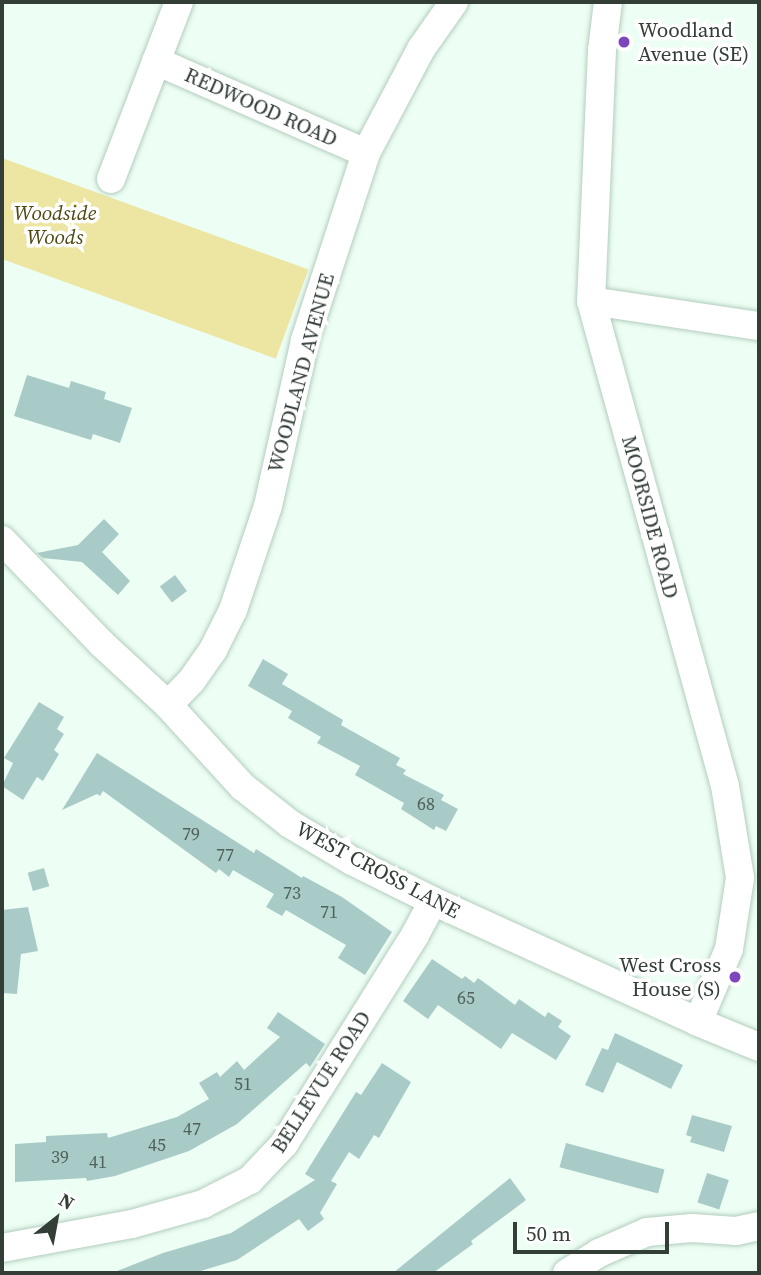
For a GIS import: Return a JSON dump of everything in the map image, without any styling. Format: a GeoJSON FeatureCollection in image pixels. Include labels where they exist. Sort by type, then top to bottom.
{"type":"FeatureCollection","features":[{"type":"Feature","properties":{"kind":"street"},"geometry":{"type":"LineString","coordinates":[[111,179],[179,2]]}},
{"type":"Feature","properties":{"kind":"street","name":"WOODLAND AVENUE"},"geometry":{"type":"LineString","coordinates":[[168,705],[192,680],[213,650],[233,610],[268,506],[305,340],[366,153],[421,49],[454,2]]}},
{"type":"Feature","properties":{"kind":"street","name":"MOORSIDE ROAD"},"geometry":{"type":"LineString","coordinates":[[608,2],[602,50],[591,302],[725,786],[740,878],[729,949],[698,1022]]}},
{"type":"Feature","properties":{"kind":"street","name":"REDWOOD ROAD"},"geometry":{"type":"LineString","coordinates":[[156,61],[366,153]]}},
{"type":"Feature","properties":{"kind":"street"},"geometry":{"type":"LineString","coordinates":[[591,302],[759,327]]}},
{"type":"Feature","properties":{"kind":"street","name":"WEST CROSS LANE"},"geometry":{"type":"LineString","coordinates":[[2,540],[101,643],[168,705],[243,787],[290,824],[352,861],[433,901],[698,1022],[759,1047]]}},
{"type":"Feature","properties":{"kind":"street","name":"BELLEVUE ROAD"},"geometry":{"type":"LineString","coordinates":[[2,1248],[132,1224],[203,1204],[250,1180],[269,1163],[284,1144],[433,901]]}},
{"type":"Feature","properties":{"kind":"street"},"geometry":{"type":"LineString","coordinates":[[567,1273],[599,1253],[647,1233],[692,1228],[736,1231],[759,1226]]}},
{"type":"Feature","properties":{"kind":"green space","name":"Woodside Woods"},"geometry":{"type":"Polygon","coordinates":[[[2,158],[308,269],[276,359],[2,259],[2,158]]]}},
{"type":"Feature","properties":{"kind":"building"},"geometry":{"type":"Polygon","coordinates":[[[27,375],[69,388],[71,381],[106,392],[104,399],[132,408],[120,443],[93,434],[91,440],[14,416],[27,375]]]}},
{"type":"Feature","properties":{"kind":"building"},"geometry":{"type":"Polygon","coordinates":[[[104,519],[119,534],[102,552],[130,581],[118,595],[82,562],[43,558],[37,553],[78,545],[104,519]]]}},
{"type":"Feature","properties":{"kind":"building"},"geometry":{"type":"Polygon","coordinates":[[[175,575],[187,591],[172,602],[160,586],[175,575]]]}},
{"type":"Feature","properties":{"kind":"building"},"geometry":{"type":"Polygon","coordinates":[[[263,659],[288,674],[282,684],[343,720],[341,725],[400,758],[396,765],[406,770],[403,774],[444,795],[441,800],[458,809],[446,831],[436,826],[434,830],[401,809],[404,803],[355,775],[360,766],[317,743],[321,737],[288,718],[292,711],[248,686],[263,659]]]}},
{"type":"Feature","properties":{"kind":"building"},"geometry":{"type":"Polygon","coordinates":[[[39,702],[64,717],[57,729],[64,734],[54,750],[59,754],[43,781],[37,777],[23,800],[2,786],[13,763],[4,758],[39,702]]]}},
{"type":"Feature","properties":{"kind":"building"},"geometry":{"type":"Polygon","coordinates":[[[97,753],[254,853],[256,849],[302,878],[303,876],[342,897],[392,932],[365,975],[338,958],[346,945],[286,910],[282,916],[266,907],[274,894],[233,870],[229,877],[219,869],[216,873],[103,791],[100,796],[97,794],[62,810],[97,753]]]}},
{"type":"Feature","properties":{"kind":"building"},"geometry":{"type":"Polygon","coordinates":[[[44,868],[49,886],[33,891],[28,873],[44,868]]]}},
{"type":"Feature","properties":{"kind":"building"},"geometry":{"type":"Polygon","coordinates":[[[28,907],[38,951],[21,954],[17,994],[2,993],[2,910],[28,907]]]}},
{"type":"Feature","properties":{"kind":"building"},"geometry":{"type":"Polygon","coordinates":[[[432,959],[462,979],[465,976],[474,983],[478,978],[515,1005],[519,999],[545,1017],[548,1012],[562,1021],[558,1027],[571,1036],[556,1060],[512,1033],[501,1049],[438,1005],[428,1019],[403,1001],[432,959]]]}},
{"type":"Feature","properties":{"kind":"building"},"geometry":{"type":"Polygon","coordinates":[[[278,1012],[325,1044],[310,1067],[306,1063],[237,1124],[189,1151],[115,1176],[87,1181],[86,1178],[15,1182],[15,1144],[46,1142],[46,1136],[107,1133],[108,1138],[177,1117],[209,1099],[199,1083],[217,1072],[220,1077],[237,1061],[244,1070],[280,1037],[267,1028],[278,1012]]]}},
{"type":"Feature","properties":{"kind":"building"},"geometry":{"type":"Polygon","coordinates":[[[615,1033],[683,1065],[671,1089],[617,1062],[603,1093],[585,1085],[602,1048],[608,1050],[615,1033]]]}},
{"type":"Feature","properties":{"kind":"building"},"geometry":{"type":"Polygon","coordinates":[[[382,1063],[411,1082],[379,1138],[374,1135],[359,1159],[349,1152],[331,1181],[337,1184],[320,1213],[324,1219],[308,1231],[299,1219],[237,1260],[194,1273],[117,1273],[163,1253],[231,1233],[315,1180],[305,1174],[356,1092],[361,1095],[382,1063]]]}},
{"type":"Feature","properties":{"kind":"building"},"geometry":{"type":"Polygon","coordinates":[[[692,1115],[732,1126],[724,1152],[690,1142],[692,1137],[686,1135],[692,1115]]]}},
{"type":"Feature","properties":{"kind":"building"},"geometry":{"type":"Polygon","coordinates":[[[566,1143],[665,1169],[658,1194],[560,1167],[566,1143]]]}},
{"type":"Feature","properties":{"kind":"building"},"geometry":{"type":"Polygon","coordinates":[[[707,1173],[729,1180],[719,1210],[697,1202],[707,1173]]]}},
{"type":"Feature","properties":{"kind":"building"},"geometry":{"type":"Polygon","coordinates":[[[510,1178],[526,1200],[471,1241],[473,1244],[433,1273],[393,1273],[510,1178]]]}},
{"type":"Feature","properties":{"kind":"place","name":"Woodland Avenue (SE)"},"geometry":{"type":"Point","coordinates":[624,42]}},
{"type":"Feature","properties":{"kind":"place","name":"West Cross House (S)"},"geometry":{"type":"Point","coordinates":[735,977]}}]}
